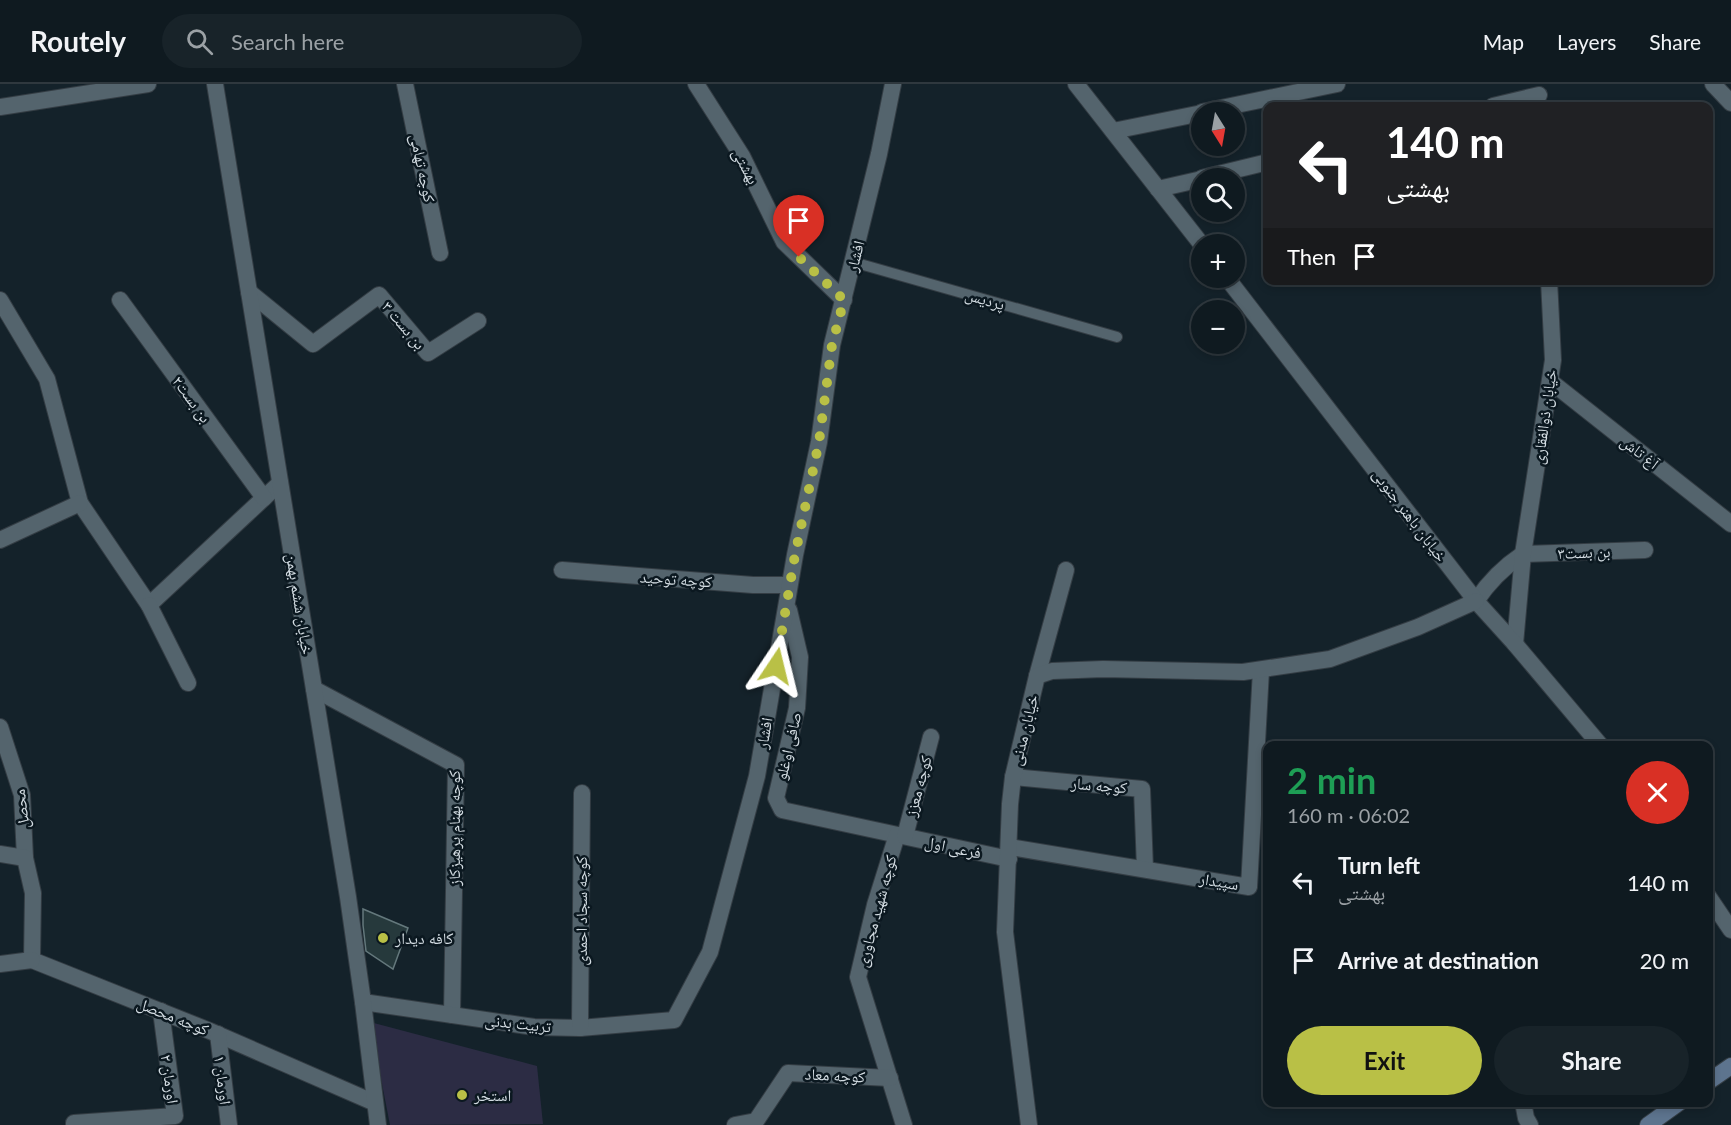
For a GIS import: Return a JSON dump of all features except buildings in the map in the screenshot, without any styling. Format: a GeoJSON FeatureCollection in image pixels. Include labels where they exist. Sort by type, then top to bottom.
{"type":"FeatureCollection","features":[{"type":"Feature","properties":{"kind":"main road"},"geometry":{"type":"LineString","coordinates":[[1713,1079],[1731,1066]]}},
{"type":"Feature","properties":{"kind":"main road"},"geometry":{"type":"LineString","coordinates":[[1648,1125],[1673,1107]]}},
{"type":"Feature","properties":{"kind":"street"},"geometry":{"type":"LineString","coordinates":[[0,107],[148,84]]}},
{"type":"Feature","properties":{"kind":"street","name":"خیابان ششم بهمن"},"geometry":{"type":"LineString","coordinates":[[215,84],[314,689],[363,1002],[378,1125]]}},
{"type":"Feature","properties":{"kind":"street","name":"کوچه تهامی"},"geometry":{"type":"LineString","coordinates":[[405,84],[440,253]]}},
{"type":"Feature","properties":{"kind":"street","name":"بهشتی"},"geometry":{"type":"LineString","coordinates":[[696,84],[742,156],[784,242],[844,300]]}},
{"type":"Feature","properties":{"kind":"street","name":"افشار"},"geometry":{"type":"LineString","coordinates":[[674,1020],[710,952],[757,776],[788,593],[819,442],[832,345],[879,154],[893,84]]}},
{"type":"Feature","properties":{"kind":"street"},"geometry":{"type":"LineString","coordinates":[[1076,84],[1193,234]]}},
{"type":"Feature","properties":{"kind":"street"},"geometry":{"type":"LineString","coordinates":[[1245,104],[1337,84]]}},
{"type":"Feature","properties":{"kind":"street"},"geometry":{"type":"LineString","coordinates":[[1713,84],[1731,103]]}},
{"type":"Feature","properties":{"kind":"street"},"geometry":{"type":"LineString","coordinates":[[1509,102],[1539,95]]}},
{"type":"Feature","properties":{"kind":"street"},"geometry":{"type":"LineString","coordinates":[[1113,131],[1191,115]]}},
{"type":"Feature","properties":{"kind":"street"},"geometry":{"type":"LineString","coordinates":[[1243,168],[1263,163]]}},
{"type":"Feature","properties":{"kind":"street"},"geometry":{"type":"LineString","coordinates":[[1158,189],[1191,181]]}},
{"type":"Feature","properties":{"kind":"street","name":"خیابان ذوالفقاری"},"geometry":{"type":"LineString","coordinates":[[1515,644],[1523,554],[1553,360],[1549,285]]}},
{"type":"Feature","properties":{"kind":"street","name":"خیابان باهنر جنوبی"},"geometry":{"type":"LineString","coordinates":[[1235,288],[1476,602],[1515,644],[1597,741]]}},
{"type":"Feature","properties":{"kind":"street","name":"بن بست ۳"},"geometry":{"type":"LineString","coordinates":[[249,292],[313,344],[379,295],[428,353],[478,321]]}},
{"type":"Feature","properties":{"kind":"street","name":"بن بست۲"},"geometry":{"type":"LineString","coordinates":[[120,300],[264,498]]}},
{"type":"Feature","properties":{"kind":"street"},"geometry":{"type":"LineString","coordinates":[[2,306],[47,379],[80,503],[149,605],[188,683]]}},
{"type":"Feature","properties":{"kind":"street","name":"آغ تاش"},"geometry":{"type":"LineString","coordinates":[[1550,381],[1731,524]]}},
{"type":"Feature","properties":{"kind":"street"},"geometry":{"type":"LineString","coordinates":[[149,605],[280,483]]}},
{"type":"Feature","properties":{"kind":"street"},"geometry":{"type":"LineString","coordinates":[[0,540],[80,503]]}},
{"type":"Feature","properties":{"kind":"street","name":"بن بست۳"},"geometry":{"type":"LineString","coordinates":[[1523,554],[1645,550]]}},
{"type":"Feature","properties":{"kind":"street"},"geometry":{"type":"LineString","coordinates":[[1476,602],[1510,562],[1523,554]]}},
{"type":"Feature","properties":{"kind":"street","name":"کوچه توحید"},"geometry":{"type":"LineString","coordinates":[[562,570],[753,585],[788,593]]}},
{"type":"Feature","properties":{"kind":"street"},"geometry":{"type":"LineString","coordinates":[[1038,676],[1066,570]]}},
{"type":"Feature","properties":{"kind":"street","name":"صافی اوغلو"},"geometry":{"type":"LineString","coordinates":[[788,593],[800,657],[797,708],[776,798],[782,810],[901,836]]}},
{"type":"Feature","properties":{"kind":"street","name":"خیابان مدنی"},"geometry":{"type":"LineString","coordinates":[[1029,1125],[1005,932],[1013,777],[1038,676],[1052,671],[1103,669],[1243,672],[1261,670],[1330,658],[1418,627],[1476,602]]}},
{"type":"Feature","properties":{"kind":"street","name":"سپیدار"},"geometry":{"type":"LineString","coordinates":[[1009,853],[1144,869],[1249,886],[1261,670]]}},
{"type":"Feature","properties":{"kind":"street","name":"کوچه بهنام پرهیزکاز"},"geometry":{"type":"LineString","coordinates":[[314,689],[456,765],[452,1015]]}},
{"type":"Feature","properties":{"kind":"street","name":"محصل"},"geometry":{"type":"LineString","coordinates":[[0,727],[22,795],[25,858],[33,893],[32,960]]}},
{"type":"Feature","properties":{"kind":"street","name":"کوچه معزز"},"geometry":{"type":"LineString","coordinates":[[901,836],[931,736]]}},
{"type":"Feature","properties":{"kind":"street","name":"کوچه سار"},"geometry":{"type":"LineString","coordinates":[[1013,777],[1142,789],[1144,869]]}},
{"type":"Feature","properties":{"kind":"street","name":"کوچه سجاد احمدی"},"geometry":{"type":"LineString","coordinates":[[580,1028],[582,793]]}},
{"type":"Feature","properties":{"kind":"street","name":"فرعی اول"},"geometry":{"type":"LineString","coordinates":[[901,836],[1009,853]]}},
{"type":"Feature","properties":{"kind":"street","name":"کوچه شهید مجاوری"},"geometry":{"type":"LineString","coordinates":[[901,836],[875,905],[858,978],[904,1125]]}},
{"type":"Feature","properties":{"kind":"street"},"geometry":{"type":"LineString","coordinates":[[0,854],[25,858]]}},
{"type":"Feature","properties":{"kind":"street"},"geometry":{"type":"LineString","coordinates":[[1713,903],[1731,930]]}},
{"type":"Feature","properties":{"kind":"street"},"geometry":{"type":"LineString","coordinates":[[0,964],[32,960]]}},
{"type":"Feature","properties":{"kind":"street","name":"کوچه محصل"},"geometry":{"type":"LineString","coordinates":[[32,960],[218,1034],[375,1103]]}},
{"type":"Feature","properties":{"kind":"street","name":"تربیت بدنی"},"geometry":{"type":"LineString","coordinates":[[363,1002],[534,1027],[580,1028],[674,1020]]}},
{"type":"Feature","properties":{"kind":"street","name":"اورمان ۲"},"geometry":{"type":"LineString","coordinates":[[74,1125],[74,1123],[176,1116],[161,1011]]}},
{"type":"Feature","properties":{"kind":"street","name":"اورمان ۱"},"geometry":{"type":"LineString","coordinates":[[218,1034],[229,1125]]}},
{"type":"Feature","properties":{"kind":"street","name":"کوچه معاد"},"geometry":{"type":"LineString","coordinates":[[735,1125],[756,1121],[788,1073],[890,1078]]}},
{"type":"Feature","properties":{"kind":"street"},"geometry":{"type":"LineString","coordinates":[[1524,1107],[1530,1125]]}},
{"type":"Feature","properties":{"kind":"lane","name":"پردیس"},"geometry":{"type":"LineString","coordinates":[[853,262],[1117,337]]}},
{"type":"Feature","properties":{"kind":"shaded area","name":"استخر"},"geometry":{"type":"Polygon","coordinates":[[[370,1022],[537,1066],[543,1124],[390,1125],[370,1022]]]}},
{"type":"Feature","properties":{"kind":"place","name":"کافه دیدار"},"geometry":{"type":"Point","coordinates":[383,938]}},
{"type":"Feature","properties":{"kind":"place","name":"استخر"},"geometry":{"type":"Point","coordinates":[462,1095]}},
{"type":"Feature","properties":{"kind":"route"},"geometry":{"type":"LineString","coordinates":[[776,666],[795,555],[819,442],[832,345],[844,300],[799,257]]}}]}
